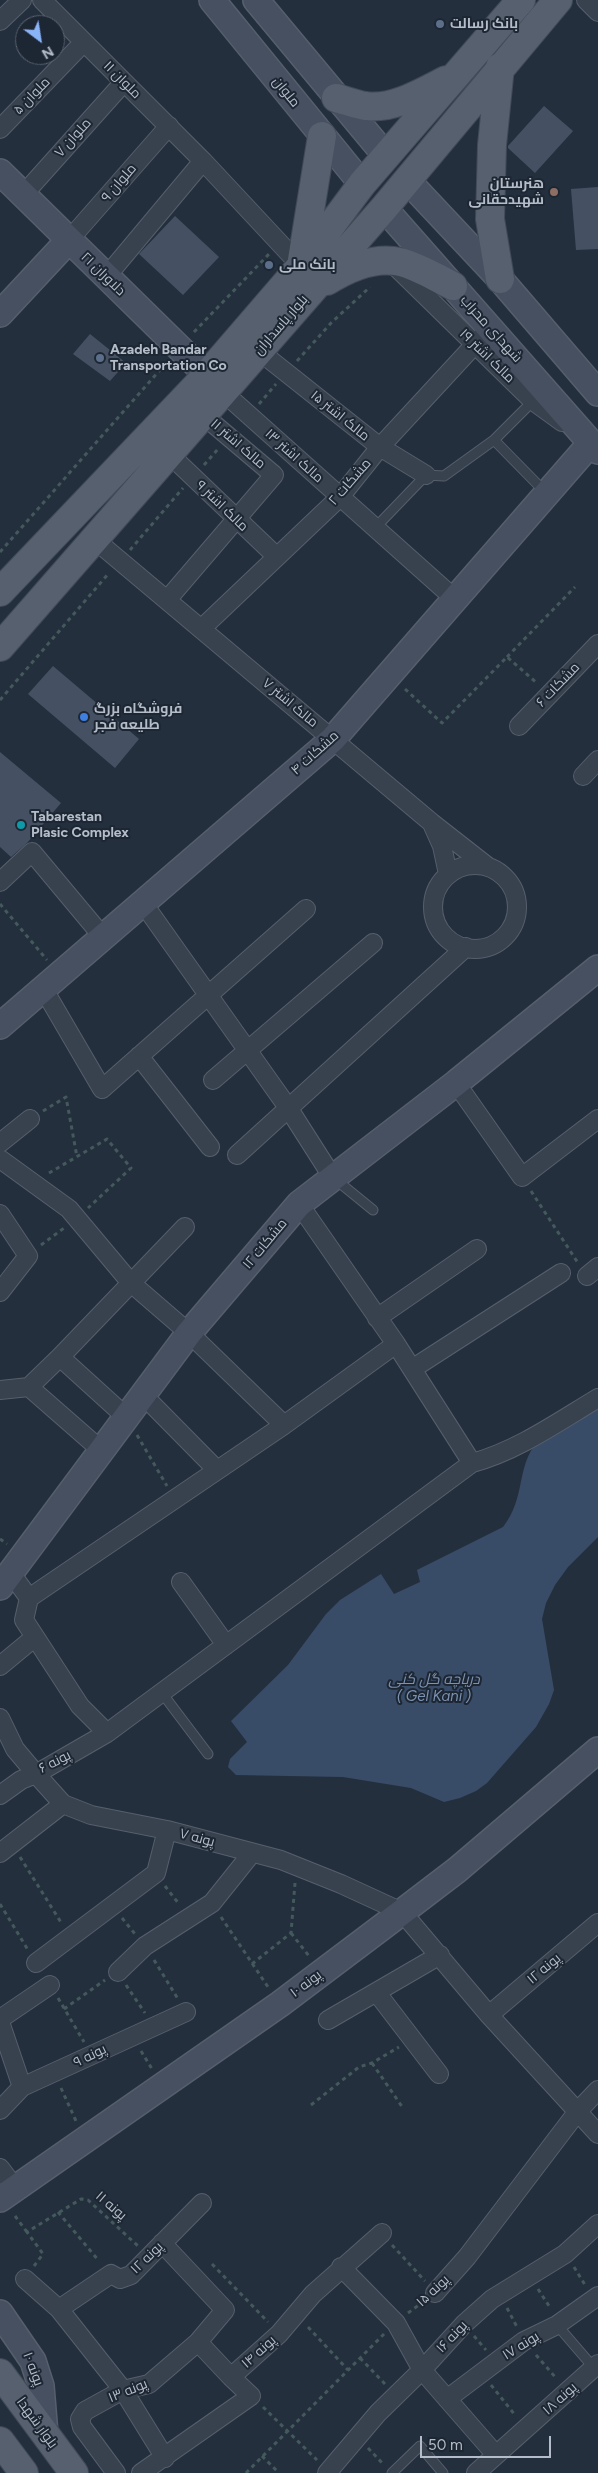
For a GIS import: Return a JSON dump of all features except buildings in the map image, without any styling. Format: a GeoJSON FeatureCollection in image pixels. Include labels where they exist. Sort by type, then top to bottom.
{"type":"FeatureCollection","features":[{"type":"Feature","properties":{"kind":"main road","name":"بلوار پاسداران"},"geometry":{"type":"LineString","coordinates":[[0,647],[203,415],[215,383],[259,351],[307,278],[362,184],[521,0]]}},
{"type":"Feature","properties":{"kind":"main road","name":"بلوار پاسداران"},"geometry":{"type":"LineString","coordinates":[[0,592],[215,383],[307,278],[384,208],[558,0]]}},
{"type":"Feature","properties":{"kind":"main road"},"geometry":{"type":"LineString","coordinates":[[500,67],[492,145],[490,220],[500,279]]}},
{"type":"Feature","properties":{"kind":"main road"},"geometry":{"type":"LineString","coordinates":[[336,98],[366,107],[387,106],[419,94],[456,74]]}},
{"type":"Feature","properties":{"kind":"main road"},"geometry":{"type":"LineString","coordinates":[[322,136],[307,278],[344,271],[366,263],[399,261],[418,268],[453,286]]}},
{"type":"Feature","properties":{"kind":"main road"},"geometry":{"type":"LineString","coordinates":[[386,156],[407,180]]}},
{"type":"Feature","properties":{"kind":"main road"},"geometry":{"type":"LineString","coordinates":[[362,184],[384,208]]}},
{"type":"Feature","properties":{"kind":"main road","name":"بلوار شهدا"},"geometry":{"type":"LineString","coordinates":[[0,2373],[74,2473]]}},
{"type":"Feature","properties":{"kind":"main road"},"geometry":{"type":"LineString","coordinates":[[0,2441],[24,2473]]}},
{"type":"Feature","properties":{"kind":"street"},"geometry":{"type":"LineString","coordinates":[[0,21],[22,0]]}},
{"type":"Feature","properties":{"kind":"street","name":"ملوان ۱۱"},"geometry":{"type":"LineString","coordinates":[[42,0],[203,161],[279,242],[307,278]]}},
{"type":"Feature","properties":{"kind":"street","name":"ملوان"},"geometry":{"type":"LineString","coordinates":[[212,0],[362,184]]}},
{"type":"Feature","properties":{"kind":"street"},"geometry":{"type":"LineString","coordinates":[[586,0],[598,12]]}},
{"type":"Feature","properties":{"kind":"street"},"geometry":{"type":"LineString","coordinates":[[261,2],[336,98],[386,156]]}},
{"type":"Feature","properties":{"kind":"street","name":"ملوان ۵"},"geometry":{"type":"LineString","coordinates":[[0,128],[84,42]]}},
{"type":"Feature","properties":{"kind":"street","name":"ملوان ۷"},"geometry":{"type":"LineString","coordinates":[[9,187],[124,82]]}},
{"type":"Feature","properties":{"kind":"street","name":"ملوان ۹"},"geometry":{"type":"LineString","coordinates":[[69,240],[169,126]]}},
{"type":"Feature","properties":{"kind":"street"},"geometry":{"type":"LineString","coordinates":[[106,277],[203,161]]}},
{"type":"Feature","properties":{"kind":"street"},"geometry":{"type":"LineString","coordinates":[[407,180],[500,279],[598,393]]}},
{"type":"Feature","properties":{"kind":"street","name":"دلاوران ۲۱"},"geometry":{"type":"LineString","coordinates":[[9,187],[69,240],[215,383]]}},
{"type":"Feature","properties":{"kind":"street","name":"شهدای محراب"},"geometry":{"type":"LineString","coordinates":[[384,208],[453,286],[483,336],[540,396],[594,447]]}},
{"type":"Feature","properties":{"kind":"street"},"geometry":{"type":"LineString","coordinates":[[0,314],[69,240]]}},
{"type":"Feature","properties":{"kind":"street","name":"مالک اشتر ۱۹"},"geometry":{"type":"LineString","coordinates":[[390,262],[483,336]]}},
{"type":"Feature","properties":{"kind":"street","name":"مشکات ۲"},"geometry":{"type":"LineString","coordinates":[[201,629],[340,497],[380,447],[483,336]]}},
{"type":"Feature","properties":{"kind":"street","name":"مالک اشتر ۱۵"},"geometry":{"type":"LineString","coordinates":[[259,351],[380,447],[426,475]]}},
{"type":"Feature","properties":{"kind":"street","name":"مالک اشتر ۱۳"},"geometry":{"type":"LineString","coordinates":[[215,383],[456,600]]}},
{"type":"Feature","properties":{"kind":"street","name":"مالک اشتر ۱۱"},"geometry":{"type":"LineString","coordinates":[[203,415],[274,475],[234,518]]}},
{"type":"Feature","properties":{"kind":"street","name":"مشکات ۴"},"geometry":{"type":"LineString","coordinates":[[0,1026],[333,739],[547,494],[594,447]]}},
{"type":"Feature","properties":{"kind":"street","name":"مالک اشتر ۹"},"geometry":{"type":"LineString","coordinates":[[169,454],[276,556]]}},
{"type":"Feature","properties":{"kind":"street"},"geometry":{"type":"LineString","coordinates":[[166,600],[234,518]]}},
{"type":"Feature","properties":{"kind":"street","name":"مالک اشتر ۷"},"geometry":{"type":"LineString","coordinates":[[94,540],[432,823],[487,866]]}},
{"type":"Feature","properties":{"kind":"street","name":"مشکات ۶"},"geometry":{"type":"LineString","coordinates":[[519,726],[598,644]]}},
{"type":"Feature","properties":{"kind":"street"},"geometry":{"type":"LineString","coordinates":[[583,776],[598,760]]}},
{"type":"Feature","properties":{"kind":"street"},"geometry":{"type":"LineString","coordinates":[[432,823],[442,846],[448,874]]}},
{"type":"Feature","properties":{"kind":"street"},"geometry":{"type":"LineString","coordinates":[[0,882],[32,852],[102,937]]}},
{"type":"Feature","properties":{"kind":"street"},"geometry":{"type":"LineString","coordinates":[[474,864],[487,866],[499,872],[509,882],[515,894],[517,908],[514,921],[507,933],[497,942],[485,947],[457,945],[446,937],[437,926],[433,912],[434,898],[439,885],[448,874],[460,867],[474,864]]}},
{"type":"Feature","properties":{"kind":"street"},"geometry":{"type":"LineString","coordinates":[[143,903],[289,1109],[333,1178]]}},
{"type":"Feature","properties":{"kind":"street"},"geometry":{"type":"LineString","coordinates":[[51,981],[102,1089],[306,910]]}},
{"type":"Feature","properties":{"kind":"street"},"geometry":{"type":"LineString","coordinates":[[213,1080],[373,943]]}},
{"type":"Feature","properties":{"kind":"street"},"geometry":{"type":"LineString","coordinates":[[237,1155],[466,947]]}},
{"type":"Feature","properties":{"kind":"street","name":"مشکات ۱۲"},"geometry":{"type":"LineString","coordinates":[[5,1580],[142,1394],[189,1334],[299,1204],[597,972]]}},
{"type":"Feature","properties":{"kind":"street"},"geometry":{"type":"LineString","coordinates":[[139,1056],[210,1147]]}},
{"type":"Feature","properties":{"kind":"street"},"geometry":{"type":"LineString","coordinates":[[456,1083],[522,1177],[598,1119]]}},
{"type":"Feature","properties":{"kind":"street"},"geometry":{"type":"LineString","coordinates":[[0,1143],[30,1119]]}},
{"type":"Feature","properties":{"kind":"street"},"geometry":{"type":"LineString","coordinates":[[0,1158],[69,1209],[131,1283],[189,1334],[284,1425]]}},
{"type":"Feature","properties":{"kind":"street"},"geometry":{"type":"LineString","coordinates":[[299,1204],[376,1318],[396,1344],[472,1463]]}},
{"type":"Feature","properties":{"kind":"street"},"geometry":{"type":"LineString","coordinates":[[0,1214],[28,1256],[0,1292]]}},
{"type":"Feature","properties":{"kind":"street"},"geometry":{"type":"LineString","coordinates":[[0,1390],[28,1387],[60,1357],[185,1227]]}},
{"type":"Feature","properties":{"kind":"street"},"geometry":{"type":"LineString","coordinates":[[376,1318],[477,1249]]}},
{"type":"Feature","properties":{"kind":"street"},"geometry":{"type":"LineString","coordinates":[[412,1369],[561,1273]]}},
{"type":"Feature","properties":{"kind":"street"},"geometry":{"type":"LineString","coordinates":[[107,1733],[80,1706],[24,1620],[29,1598],[284,1425],[396,1344]]}},
{"type":"Feature","properties":{"kind":"street"},"geometry":{"type":"LineString","coordinates":[[60,1357],[125,1416]]}},
{"type":"Feature","properties":{"kind":"street"},"geometry":{"type":"LineString","coordinates":[[28,1387],[100,1450]]}},
{"type":"Feature","properties":{"kind":"street"},"geometry":{"type":"LineString","coordinates":[[142,1394],[217,1470]]}},
{"type":"Feature","properties":{"kind":"street","name":"پونه ۶"},"geometry":{"type":"LineString","coordinates":[[0,1718],[15,1749],[36,1774],[107,1733],[472,1463],[500,1454],[598,1398]]}},
{"type":"Feature","properties":{"kind":"street"},"geometry":{"type":"LineString","coordinates":[[5,1580],[29,1598]]}},
{"type":"Feature","properties":{"kind":"street"},"geometry":{"type":"LineString","coordinates":[[181,1582],[226,1645]]}},
{"type":"Feature","properties":{"kind":"street"},"geometry":{"type":"LineString","coordinates":[[0,1666],[35,1637]]}},
{"type":"Feature","properties":{"kind":"street","name":"پونه ۱۰"},"geometry":{"type":"LineString","coordinates":[[10,2201],[84,2139],[280,2004],[457,1870],[598,1750]]}},
{"type":"Feature","properties":{"kind":"street"},"geometry":{"type":"LineString","coordinates":[[0,1795],[21,1780],[36,1774],[63,1804],[6,1848]]}},
{"type":"Feature","properties":{"kind":"street","name":"پونه ۷"},"geometry":{"type":"LineString","coordinates":[[63,1804],[90,1815],[167,1830],[296,1866],[402,1912]]}},
{"type":"Feature","properties":{"kind":"street"},"geometry":{"type":"LineString","coordinates":[[36,1963],[156,1873],[167,1830]]}},
{"type":"Feature","properties":{"kind":"street"},"geometry":{"type":"LineString","coordinates":[[118,1972],[145,1946],[212,1903],[252,1853]]}},
{"type":"Feature","properties":{"kind":"street"},"geometry":{"type":"LineString","coordinates":[[402,1912],[489,2015],[598,2134]]}},
{"type":"Feature","properties":{"kind":"street","name":"پونه ۱۲"},"geometry":{"type":"LineString","coordinates":[[489,2015],[598,1923]]}},
{"type":"Feature","properties":{"kind":"street"},"geometry":{"type":"LineString","coordinates":[[328,2020],[440,1955]]}},
{"type":"Feature","properties":{"kind":"street"},"geometry":{"type":"LineString","coordinates":[[22,2087],[0,2020],[50,1985]]}},
{"type":"Feature","properties":{"kind":"street"},"geometry":{"type":"LineString","coordinates":[[377,1993],[439,2074]]}},
{"type":"Feature","properties":{"kind":"street","name":"پونه ۹"},"geometry":{"type":"LineString","coordinates":[[0,2110],[22,2087],[55,2074],[132,2035],[186,2012]]}},
{"type":"Feature","properties":{"kind":"street","name":"پونه ۱۵"},"geometry":{"type":"LineString","coordinates":[[435,2293],[467,2256],[578,2111],[598,2090]]}},
{"type":"Feature","properties":{"kind":"street"},"geometry":{"type":"LineString","coordinates":[[0,2168],[10,2201]]}},
{"type":"Feature","properties":{"kind":"street","name":"پونه ۱۲"},"geometry":{"type":"LineString","coordinates":[[59,2309],[111,2274],[120,2279],[131,2275],[202,2203]]}},
{"type":"Feature","properties":{"kind":"street","name":"پونه ۱۶"},"geometry":{"type":"LineString","coordinates":[[328,2472],[357,2437],[459,2329],[492,2299],[565,2254],[598,2224]]}},
{"type":"Feature","properties":{"kind":"street","name":"پونه ۱۴"},"geometry":{"type":"LineString","coordinates":[[252,2396],[231,2377],[279,2334],[313,2294],[382,2233]]}},
{"type":"Feature","properties":{"kind":"street","name":"پونه ۱۳"},"geometry":{"type":"LineString","coordinates":[[116,2473],[82,2427],[80,2419],[85,2411],[123,2390],[148,2384],[198,2342],[225,2310],[162,2243]]}},
{"type":"Feature","properties":{"kind":"street"},"geometry":{"type":"LineString","coordinates":[[342,2267],[396,2323],[422,2370],[496,2455]]}},
{"type":"Feature","properties":{"kind":"street"},"geometry":{"type":"LineString","coordinates":[[25,2279],[59,2309],[123,2390],[165,2458]]}},
{"type":"Feature","properties":{"kind":"street","name":"پونه ۱۷"},"geometry":{"type":"LineString","coordinates":[[447,2400],[524,2341],[559,2324],[596,2297]]}},
{"type":"Feature","properties":{"kind":"street","name":"پونه ۱۰"},"geometry":{"type":"LineString","coordinates":[[0,2313],[33,2361],[41,2386],[45,2434]]}},
{"type":"Feature","properties":{"kind":"street"},"geometry":{"type":"LineString","coordinates":[[198,2342],[231,2377]]}},
{"type":"Feature","properties":{"kind":"street","name":"پونه ۱۸"},"geometry":{"type":"LineString","coordinates":[[476,2473],[596,2366]]}},
{"type":"Feature","properties":{"kind":"street"},"geometry":{"type":"LineString","coordinates":[[141,2473],[252,2396]]}},
{"type":"Feature","properties":{"kind":"lane"},"geometry":{"type":"LineString","coordinates":[[374,528],[426,475],[444,476],[494,440],[540,396]]}},
{"type":"Feature","properties":{"kind":"lane"},"geometry":{"type":"LineString","coordinates":[[494,440],[547,494]]}},
{"type":"Feature","properties":{"kind":"lane"},"geometry":{"type":"LineString","coordinates":[[333,1178],[373,1210]]}},
{"type":"Feature","properties":{"kind":"lane"},"geometry":{"type":"LineString","coordinates":[[162,1692],[208,1754]]}},
{"type":"Feature","properties":{"kind":"lane"},"geometry":{"type":"LineString","coordinates":[[559,2324],[596,2366]]}},
{"type":"Feature","properties":{"kind":"lane"},"geometry":{"type":"LineString","coordinates":[[392,2473],[420,2446],[442,2473]]}},
{"type":"Feature","properties":{"kind":"path"},"geometry":{"type":"LineString","coordinates":[[0,552],[179,348],[279,242]]}},
{"type":"Feature","properties":{"kind":"path"},"geometry":{"type":"LineString","coordinates":[[390,675],[442,723],[575,587]]}},
{"type":"Feature","properties":{"kind":"path"},"geometry":{"type":"LineString","coordinates":[[507,657],[549,694]]}},
{"type":"Feature","properties":{"kind":"path"},"geometry":{"type":"LineString","coordinates":[[0,904],[51,981]]}},
{"type":"Feature","properties":{"kind":"path"},"geometry":{"type":"LineString","coordinates":[[30,1119],[66,1097],[77,1157]]}},
{"type":"Feature","properties":{"kind":"path"},"geometry":{"type":"LineString","coordinates":[[28,1256],[77,1218],[131,1168],[107,1139],[33,1182]]}},
{"type":"Feature","properties":{"kind":"path"},"geometry":{"type":"LineString","coordinates":[[522,1177],[592,1271]]}},
{"type":"Feature","properties":{"kind":"path"},"geometry":{"type":"LineString","coordinates":[[125,1416],[175,1499]]}},
{"type":"Feature","properties":{"kind":"path"},"geometry":{"type":"LineString","coordinates":[[6,1848],[71,1937]]}},
{"type":"Feature","properties":{"kind":"path"},"geometry":{"type":"LineString","coordinates":[[296,1866],[290,1933],[312,1960]]}},
{"type":"Feature","properties":{"kind":"path"},"geometry":{"type":"LineString","coordinates":[[156,1873],[189,1917]]}},
{"type":"Feature","properties":{"kind":"path"},"geometry":{"type":"LineString","coordinates":[[212,1903],[280,2004]]}},
{"type":"Feature","properties":{"kind":"path"},"geometry":{"type":"LineString","coordinates":[[252,1964],[290,1933]]}},
{"type":"Feature","properties":{"kind":"path"},"geometry":{"type":"LineString","coordinates":[[64,2009],[118,1972],[153,2026]]}},
{"type":"Feature","properties":{"kind":"path"},"geometry":{"type":"LineString","coordinates":[[132,2035],[162,2086]]}},
{"type":"Feature","properties":{"kind":"path"},"geometry":{"type":"LineString","coordinates":[[311,2105],[359,2067],[372,2063],[413,2039]]}},
{"type":"Feature","properties":{"kind":"path"},"geometry":{"type":"LineString","coordinates":[[372,2063],[403,2108]]}},
{"type":"Feature","properties":{"kind":"path"},"geometry":{"type":"LineString","coordinates":[[55,2074],[84,2139]]}},
{"type":"Feature","properties":{"kind":"path","name":"پونه ۱۱"},"geometry":{"type":"LineString","coordinates":[[27,2232],[81,2199],[88,2200],[149,2257]]}},
{"type":"Feature","properties":{"kind":"path"},"geometry":{"type":"LineString","coordinates":[[10,2201],[27,2232],[43,2254],[25,2279]]}},
{"type":"Feature","properties":{"kind":"path"},"geometry":{"type":"LineString","coordinates":[[58,2212],[111,2274]]}},
{"type":"Feature","properties":{"kind":"path"},"geometry":{"type":"LineString","coordinates":[[565,2254],[596,2297]]}},
{"type":"Feature","properties":{"kind":"path"},"geometry":{"type":"LineString","coordinates":[[529,2276],[559,2324]]}},
{"type":"Feature","properties":{"kind":"path","name":"پونه ۱۵"},"geometry":{"type":"LineString","coordinates":[[246,2473],[396,2323],[435,2293]]}},
{"type":"Feature","properties":{"kind":"path"},"geometry":{"type":"LineString","coordinates":[[360,2358],[396,2395]]}},
{"type":"Feature","properties":{"kind":"path"},"geometry":{"type":"LineString","coordinates":[[482,2372],[526,2429]]}},
{"type":"Feature","properties":{"kind":"path"},"geometry":{"type":"LineString","coordinates":[[252,2396],[328,2472]]}},
{"type":"Feature","properties":{"kind":"path"},"geometry":{"type":"LineString","coordinates":[[357,2437],[392,2473]]}},
{"type":"Feature","properties":{"kind":"path"},"geometry":{"type":"LineString","coordinates":[[262,2456],[279,2473]]}},
{"type":"Feature","properties":{"kind":"water","name":"دریاچه گل کنی ( Gel Kani )"},"geometry":{"type":"Polygon","coordinates":[[[598,1408],[598,1537],[568,1567],[555,1585],[546,1603],[542,1619],[554,1690],[549,1704],[536,1727],[487,1783],[476,1791],[444,1802],[411,1788],[343,1777],[236,1775],[228,1767],[230,1759],[247,1742],[231,1721],[288,1665],[326,1614],[340,1600],[381,1574],[394,1594],[420,1582],[417,1570],[503,1527],[515,1505],[526,1462],[537,1442],[598,1408]]]}},
{"type":"Feature","properties":{"kind":"place","name":"بانک رسالت"},"geometry":{"type":"Point","coordinates":[440,24]}},
{"type":"Feature","properties":{"kind":"place","name":"هنرستان شهیدحقانی"},"geometry":{"type":"Point","coordinates":[554,192]}},
{"type":"Feature","properties":{"kind":"place","name":"بانک ملی"},"geometry":{"type":"Point","coordinates":[269,265]}},
{"type":"Feature","properties":{"kind":"place","name":"Azadeh Bandar Transportation Co"},"geometry":{"type":"Point","coordinates":[100,358]}},
{"type":"Feature","properties":{"kind":"place","name":"فروشگاه بزرگ طلیعه فجر"},"geometry":{"type":"Point","coordinates":[84,717]}},
{"type":"Feature","properties":{"kind":"place","name":"Tabarestan Plasic Complex"},"geometry":{"type":"Point","coordinates":[21,825]}}]}
